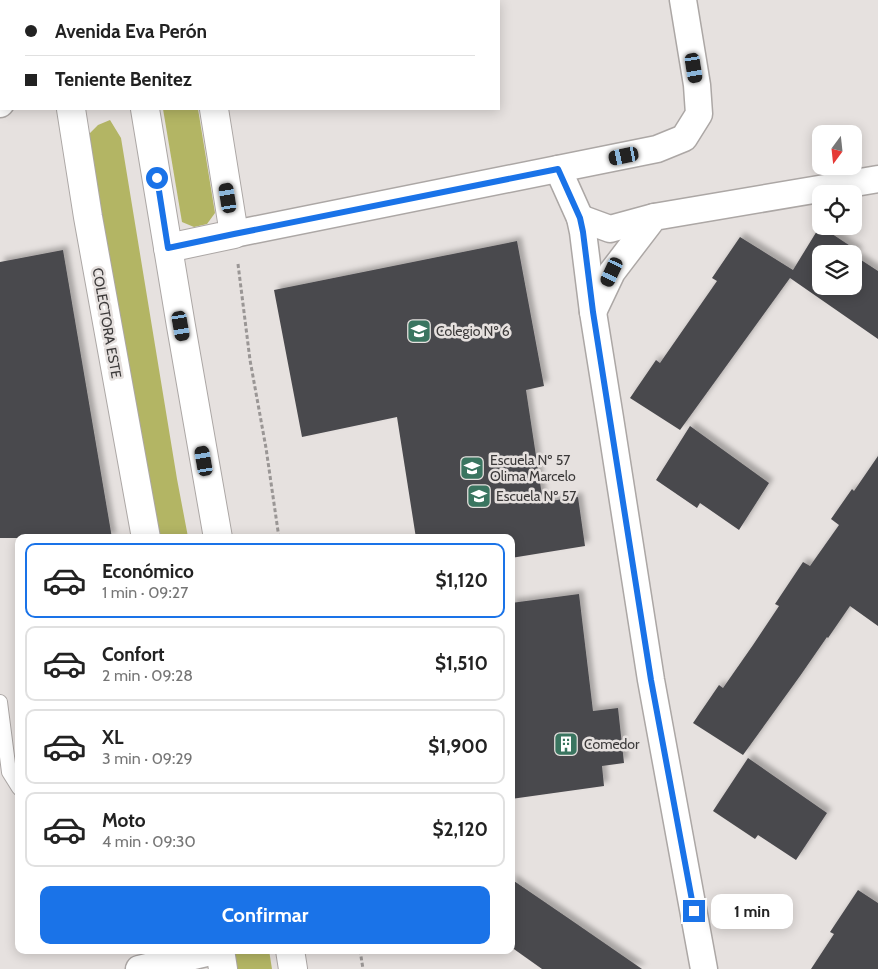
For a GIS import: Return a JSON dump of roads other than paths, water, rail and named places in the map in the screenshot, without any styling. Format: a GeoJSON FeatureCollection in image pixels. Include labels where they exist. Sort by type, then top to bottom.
{"type":"FeatureCollection","features":[{"type":"Feature","properties":{"kind":"main road","name":"COLECTORA ESTE"},"geometry":{"type":"LineString","coordinates":[[71,110],[88,217],[145,534]]}},
{"type":"Feature","properties":{"kind":"main road"},"geometry":{"type":"LineString","coordinates":[[145,110],[217,534]]}},
{"type":"Feature","properties":{"kind":"main road"},"geometry":{"type":"LineString","coordinates":[[168,248],[234,234],[214,110]]}},
{"type":"Feature","properties":{"kind":"main road"},"geometry":{"type":"LineString","coordinates":[[220,954],[223,969]]}},
{"type":"Feature","properties":{"kind":"main road"},"geometry":{"type":"LineString","coordinates":[[291,954],[293,969]]}},
{"type":"Feature","properties":{"kind":"street"},"geometry":{"type":"LineString","coordinates":[[234,234],[657,149],[684,138],[699,114],[697,85],[683,0]]}},
{"type":"Feature","properties":{"kind":"street"},"geometry":{"type":"LineString","coordinates":[[558,169],[580,218],[583,232],[593,312],[651,680],[704,969]]}},
{"type":"Feature","properties":{"kind":"street"},"geometry":{"type":"LineString","coordinates":[[580,218],[610,229],[654,217],[878,179]]}},
{"type":"Feature","properties":{"kind":"street"},"geometry":{"type":"LineString","coordinates":[[593,312],[612,272],[654,217]]}},
{"type":"Feature","properties":{"kind":"street"},"geometry":{"type":"LineString","coordinates":[[140,969],[202,954]]}},
{"type":"Feature","properties":{"kind":"lane"},"geometry":{"type":"LineString","coordinates":[[0,702],[9,772],[15,782]]}},
{"type":"Feature","properties":{"kind":"place","name":"Colegio Nº 6"},"geometry":{"type":"Point","coordinates":[419,331]}},
{"type":"Feature","properties":{"kind":"place","name":"Escuela Nº 57 Olima Marcelo"},"geometry":{"type":"Point","coordinates":[472,468]}},
{"type":"Feature","properties":{"kind":"place","name":"Escuela Nº 57"},"geometry":{"type":"Point","coordinates":[479,496]}},
{"type":"Feature","properties":{"kind":"place","name":"Comedor"},"geometry":{"type":"Point","coordinates":[566,744]}}]}
